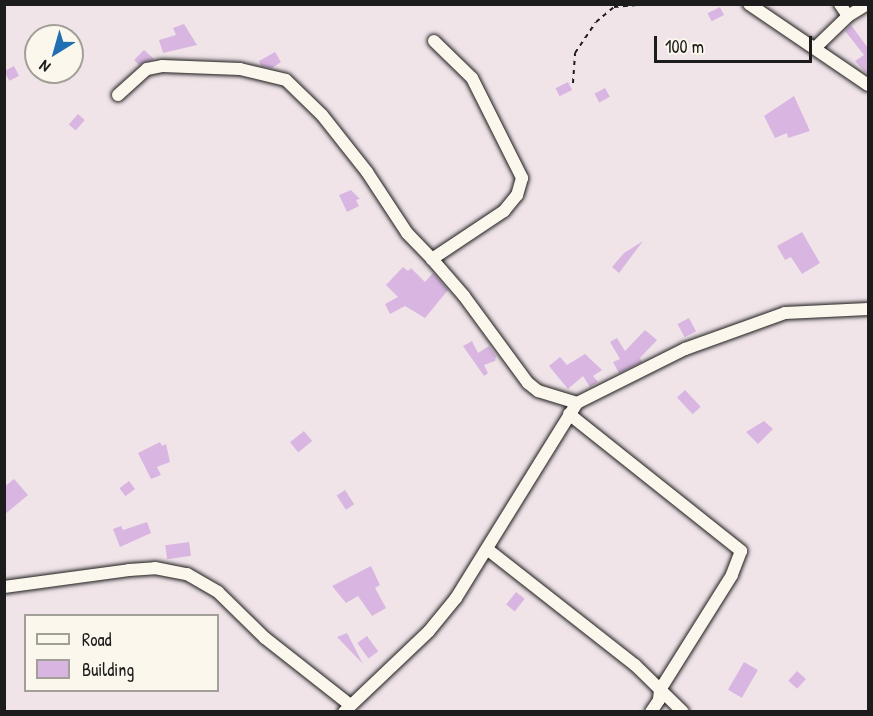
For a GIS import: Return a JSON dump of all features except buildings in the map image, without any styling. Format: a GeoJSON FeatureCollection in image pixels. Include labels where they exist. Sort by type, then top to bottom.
{"type":"FeatureCollection","features":[{"type":"Feature","properties":{"kind":"street"},"geometry":{"type":"LineString","coordinates":[[749,4],[816,47],[868,85]]}},
{"type":"Feature","properties":{"kind":"street"},"geometry":{"type":"LineString","coordinates":[[840,4],[848,16]]}},
{"type":"Feature","properties":{"kind":"street"},"geometry":{"type":"LineString","coordinates":[[816,47],[848,16],[867,4]]}},
{"type":"Feature","properties":{"kind":"street"},"geometry":{"type":"LineString","coordinates":[[432,259],[504,211],[517,195],[522,178],[472,78],[434,41]]}},
{"type":"Feature","properties":{"kind":"street"},"geometry":{"type":"LineString","coordinates":[[118,94],[147,69],[162,66],[240,69],[286,80],[322,115],[367,172],[406,233],[464,296],[528,383],[538,391],[577,403]]}},
{"type":"Feature","properties":{"kind":"street"},"geometry":{"type":"LineString","coordinates":[[4,587],[155,568],[187,574],[218,592],[265,638],[347,708],[429,631],[487,549],[577,403],[685,349],[785,313],[868,309]]}},
{"type":"Feature","properties":{"kind":"street"},"geometry":{"type":"LineString","coordinates":[[569,414],[741,551],[732,575],[660,690],[659,700],[651,711]]}},
{"type":"Feature","properties":{"kind":"street"},"geometry":{"type":"LineString","coordinates":[[487,549],[635,665],[683,711]]}},
{"type":"Feature","properties":{"kind":"path"},"geometry":{"type":"LineString","coordinates":[[573,84],[575,53],[596,22],[614,7],[651,4]]}}]}
